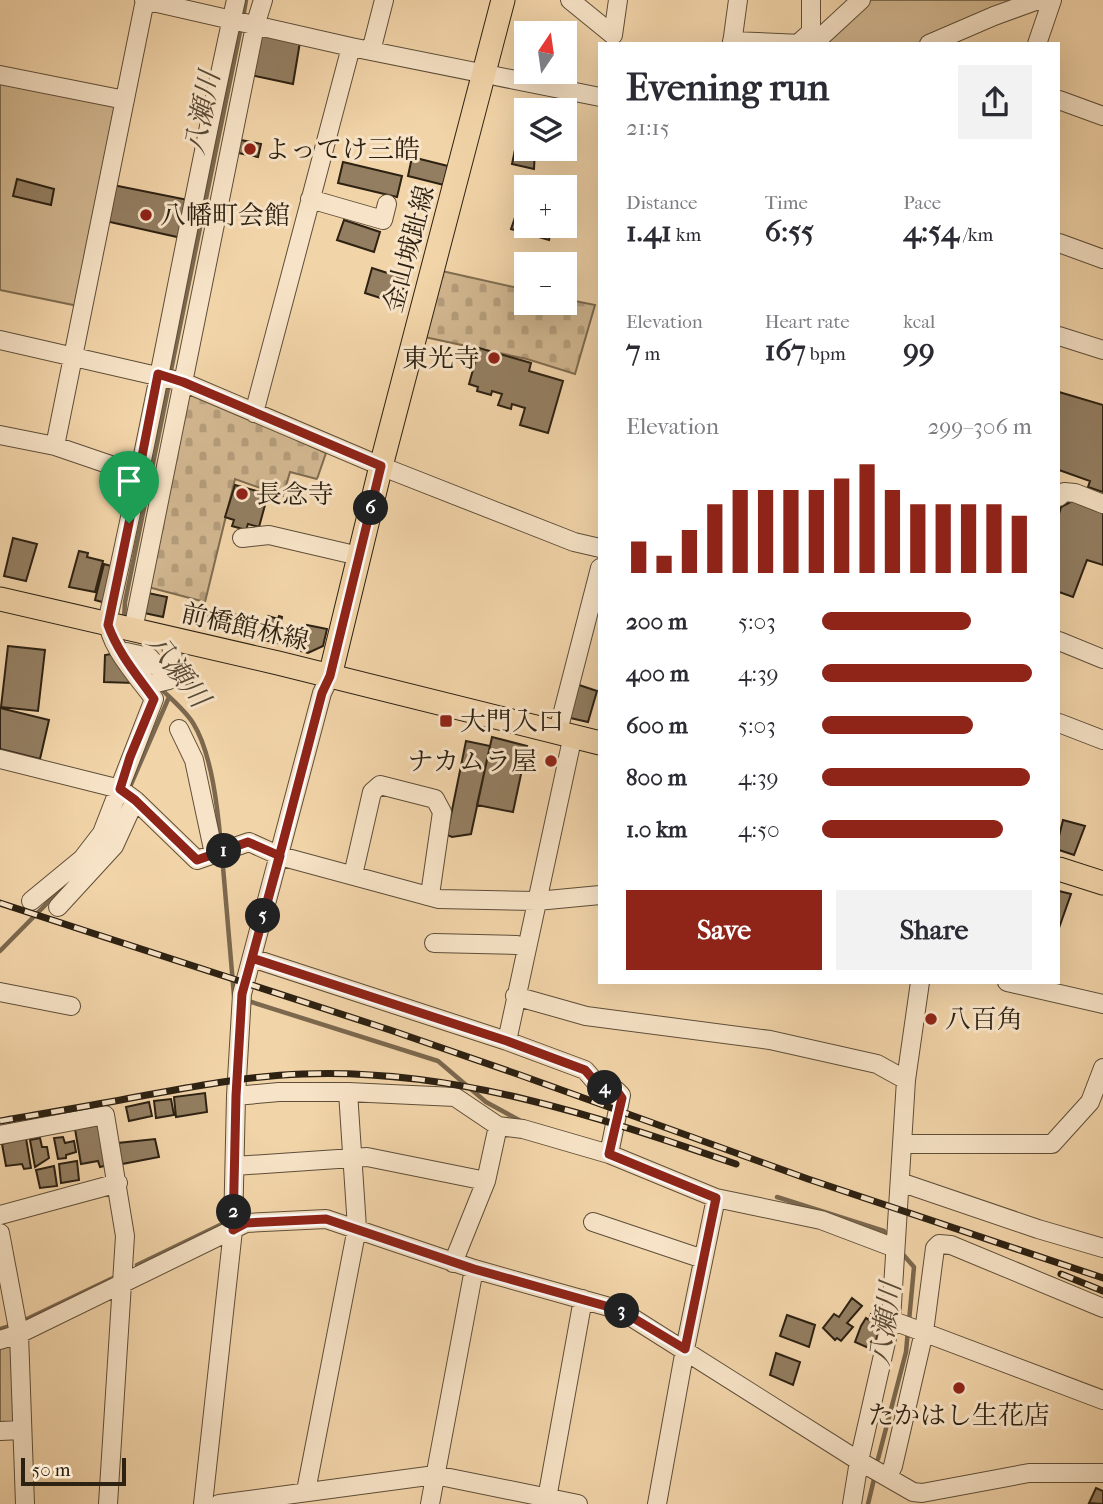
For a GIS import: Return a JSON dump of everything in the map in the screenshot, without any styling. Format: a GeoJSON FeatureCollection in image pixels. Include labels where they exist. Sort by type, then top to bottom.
{"type":"FeatureCollection","features":[{"type":"Feature","properties":{"kind":"main road","name":"金山城趾線"},"geometry":{"type":"LineString","coordinates":[[330,676],[381,466],[503,0]]}},
{"type":"Feature","properties":{"kind":"main road","name":"前橋館林線"},"geometry":{"type":"LineString","coordinates":[[0,599],[123,633],[170,639],[598,742]]}},
{"type":"Feature","properties":{"kind":"main road"},"geometry":{"type":"LineString","coordinates":[[1060,869],[1103,883]]}},
{"type":"Feature","properties":{"kind":"street"},"geometry":{"type":"LineString","coordinates":[[55,446],[144,0],[351,47],[598,97]]}},
{"type":"Feature","properties":{"kind":"street"},"geometry":{"type":"LineString","coordinates":[[123,633],[140,475],[158,374],[236,0]]}},
{"type":"Feature","properties":{"kind":"street"},"geometry":{"type":"LineString","coordinates":[[123,633],[183,382],[263,0]]}},
{"type":"Feature","properties":{"kind":"street"},"geometry":{"type":"LineString","coordinates":[[371,51],[384,0]]}},
{"type":"Feature","properties":{"kind":"street"},"geometry":{"type":"LineString","coordinates":[[570,0],[613,35],[618,0]]}},
{"type":"Feature","properties":{"kind":"street"},"geometry":{"type":"LineString","coordinates":[[732,42],[738,0]]}},
{"type":"Feature","properties":{"kind":"street"},"geometry":{"type":"LineString","coordinates":[[802,42],[811,32],[811,0]]}},
{"type":"Feature","properties":{"kind":"street"},"geometry":{"type":"LineString","coordinates":[[804,42],[822,36],[861,0]]}},
{"type":"Feature","properties":{"kind":"street"},"geometry":{"type":"LineString","coordinates":[[934,42],[1038,0]]}},
{"type":"Feature","properties":{"kind":"street"},"geometry":{"type":"LineString","coordinates":[[1038,42],[1052,0]]}},
{"type":"Feature","properties":{"kind":"street"},"geometry":{"type":"LineString","coordinates":[[254,412],[351,47]]}},
{"type":"Feature","properties":{"kind":"street"},"geometry":{"type":"LineString","coordinates":[[0,75],[125,100]]}},
{"type":"Feature","properties":{"kind":"street"},"geometry":{"type":"LineString","coordinates":[[1060,100],[1103,116]]}},
{"type":"Feature","properties":{"kind":"street"},"geometry":{"type":"LineString","coordinates":[[310,199],[383,220],[387,204]]}},
{"type":"Feature","properties":{"kind":"street"},"geometry":{"type":"LineString","coordinates":[[1060,243],[1103,259]]}},
{"type":"Feature","properties":{"kind":"street"},"geometry":{"type":"LineString","coordinates":[[0,340],[158,374],[183,382],[381,466],[574,542],[598,548]]}},
{"type":"Feature","properties":{"kind":"street"},"geometry":{"type":"LineString","coordinates":[[1060,340],[1103,351]]}},
{"type":"Feature","properties":{"kind":"street"},"geometry":{"type":"LineString","coordinates":[[0,435],[55,446],[140,475]]}},
{"type":"Feature","properties":{"kind":"street"},"geometry":{"type":"LineString","coordinates":[[1060,496],[1064,492],[1074,493],[1103,503]]}},
{"type":"Feature","properties":{"kind":"street"},"geometry":{"type":"LineString","coordinates":[[242,538],[269,535],[359,556]]}},
{"type":"Feature","properties":{"kind":"street"},"geometry":{"type":"LineString","coordinates":[[507,1041],[537,901],[565,733],[598,577]]}},
{"type":"Feature","properties":{"kind":"street"},"geometry":{"type":"LineString","coordinates":[[58,907],[114,846],[126,794],[130,757],[154,699],[127,663],[112,637],[123,633]]}},
{"type":"Feature","properties":{"kind":"street"},"geometry":{"type":"LineString","coordinates":[[170,639],[176,678]]}},
{"type":"Feature","properties":{"kind":"street"},"geometry":{"type":"LineString","coordinates":[[1060,640],[1103,659]]}},
{"type":"Feature","properties":{"kind":"street"},"geometry":{"type":"LineString","coordinates":[[203,1504],[233,1230],[241,1095],[242,994],[322,693],[330,676]]}},
{"type":"Feature","properties":{"kind":"street"},"geometry":{"type":"LineString","coordinates":[[1060,723],[1103,740]]}},
{"type":"Feature","properties":{"kind":"street"},"geometry":{"type":"LineString","coordinates":[[179,729],[194,760],[214,854]]}},
{"type":"Feature","properties":{"kind":"street"},"geometry":{"type":"LineString","coordinates":[[0,759],[126,794],[197,860],[254,845],[280,856],[439,899],[537,901],[598,895]]}},
{"type":"Feature","properties":{"kind":"street"},"geometry":{"type":"LineString","coordinates":[[353,875],[372,792],[380,785],[435,799],[442,812],[427,895]]}},
{"type":"Feature","properties":{"kind":"street"},"geometry":{"type":"LineString","coordinates":[[31,901],[82,859],[126,794]]}},
{"type":"Feature","properties":{"kind":"street"},"geometry":{"type":"LineString","coordinates":[[434,943],[517,945],[526,948]]}},
{"type":"Feature","properties":{"kind":"street"},"geometry":{"type":"LineString","coordinates":[[252,958],[507,1041],[585,1070],[599,1086],[617,1091],[621,1095],[609,1154]]}},
{"type":"Feature","properties":{"kind":"street"},"geometry":{"type":"LineString","coordinates":[[852,1504],[896,1321],[895,1248],[906,1080],[920,984]]}},
{"type":"Feature","properties":{"kind":"street"},"geometry":{"type":"LineString","coordinates":[[1016,984],[1103,1004]]}},
{"type":"Feature","properties":{"kind":"street"},"geometry":{"type":"LineString","coordinates":[[0,992],[71,1006]]}},
{"type":"Feature","properties":{"kind":"street"},"geometry":{"type":"LineString","coordinates":[[515,996],[586,1016],[770,1040],[877,1064],[906,1080]]}},
{"type":"Feature","properties":{"kind":"street"},"geometry":{"type":"LineString","coordinates":[[902,1144],[1052,1144],[1096,1108],[1103,1068]]}},
{"type":"Feature","properties":{"kind":"street"},"geometry":{"type":"LineString","coordinates":[[241,1095],[348,1091],[455,1097],[498,1126],[523,1129],[609,1154],[716,1198],[821,1220],[895,1248]]}},
{"type":"Feature","properties":{"kind":"street"},"geometry":{"type":"LineString","coordinates":[[306,1491],[357,1228],[348,1091]]}},
{"type":"Feature","properties":{"kind":"street"},"geometry":{"type":"LineString","coordinates":[[0,1135],[105,1115],[125,1236],[108,1504]]}},
{"type":"Feature","properties":{"kind":"street"},"geometry":{"type":"LineString","coordinates":[[453,1263],[486,1181],[498,1126]]}},
{"type":"Feature","properties":{"kind":"street"},"geometry":{"type":"LineString","coordinates":[[235,1166],[368,1157],[486,1181]]}},
{"type":"Feature","properties":{"kind":"street"},"geometry":{"type":"LineString","coordinates":[[0,1215],[118,1182]]}},
{"type":"Feature","properties":{"kind":"street"},"geometry":{"type":"LineString","coordinates":[[900,1182],[1103,1248]]}},
{"type":"Feature","properties":{"kind":"street"},"geometry":{"type":"LineString","coordinates":[[657,1504],[716,1198]]}},
{"type":"Feature","properties":{"kind":"street"},"geometry":{"type":"LineString","coordinates":[[0,1340],[19,1334],[246,1223],[326,1219],[453,1263],[620,1310],[908,1489],[922,1493],[1029,1473],[1103,1473]]}},
{"type":"Feature","properties":{"kind":"street"},"geometry":{"type":"LineString","coordinates":[[593,1222],[703,1259]]}},
{"type":"Feature","properties":{"kind":"street"},"geometry":{"type":"LineString","coordinates":[[0,1233],[19,1334],[25,1504]]}},
{"type":"Feature","properties":{"kind":"street"},"geometry":{"type":"LineString","coordinates":[[886,1475],[894,1466],[935,1248],[939,1244],[951,1245],[1103,1308]]}},
{"type":"Feature","properties":{"kind":"street"},"geometry":{"type":"LineString","coordinates":[[430,1504],[474,1269]]}},
{"type":"Feature","properties":{"kind":"street"},"geometry":{"type":"LineString","coordinates":[[547,1501],[583,1299]]}},
{"type":"Feature","properties":{"kind":"street"},"geometry":{"type":"LineString","coordinates":[[896,1321],[1103,1400]]}},
{"type":"Feature","properties":{"kind":"street"},"geometry":{"type":"LineString","coordinates":[[0,1431],[22,1430]]}},
{"type":"Feature","properties":{"kind":"street"},"geometry":{"type":"LineString","coordinates":[[219,1504],[269,1500],[306,1491],[435,1475],[547,1501],[578,1504]]}},
{"type":"Feature","properties":{"kind":"green space"},"geometry":{"type":"Polygon","coordinates":[[[861,0],[1038,0],[935,42],[805,42],[861,0]]]}},
{"type":"Feature","properties":{"kind":"green space"},"geometry":{"type":"Polygon","coordinates":[[[0,75],[125,100],[83,307],[0,290],[0,75]]]}},
{"type":"Feature","properties":{"kind":"green space"},"geometry":{"type":"Polygon","coordinates":[[[433,269],[514,287],[514,315],[577,315],[577,301],[595,305],[575,374],[527,359],[415,335],[433,269]]]}},
{"type":"Feature","properties":{"kind":"green space","name":"長念寺"},"geometry":{"type":"Polygon","coordinates":[[[188,389],[326,453],[317,479],[290,472],[283,496],[235,479],[205,602],[148,587],[188,389]]]}},
{"type":"Feature","properties":{"kind":"green space"},"geometry":{"type":"Polygon","coordinates":[[[19,1334],[22,1430],[0,1431],[0,1340],[19,1334]]]}},
{"type":"Feature","properties":{"kind":"building"},"geometry":{"type":"Polygon","coordinates":[[[255,26],[301,36],[293,84],[246,74],[255,26]]]}},
{"type":"Feature","properties":{"kind":"building","name":"よってけ三皓"},"geometry":{"type":"Polygon","coordinates":[[[241,140],[261,144],[258,157],[238,153],[241,140]]]}},
{"type":"Feature","properties":{"kind":"building"},"geometry":{"type":"Polygon","coordinates":[[[514,154],[514,161],[534,161],[534,169],[512,164],[514,154]]]}},
{"type":"Feature","properties":{"kind":"building"},"geometry":{"type":"Polygon","coordinates":[[[412,157],[448,166],[444,185],[408,176],[412,157]]]}},
{"type":"Feature","properties":{"kind":"building"},"geometry":{"type":"Polygon","coordinates":[[[343,162],[402,176],[397,197],[338,183],[343,162]]]}},
{"type":"Feature","properties":{"kind":"building"},"geometry":{"type":"Polygon","coordinates":[[[17,179],[54,189],[51,205],[13,196],[17,179]]]}},
{"type":"Feature","properties":{"kind":"building","name":"八幡町会館"},"geometry":{"type":"Polygon","coordinates":[[[108,184],[193,201],[186,239],[101,220],[108,184]]]}},
{"type":"Feature","properties":{"kind":"building"},"geometry":{"type":"Polygon","coordinates":[[[344,220],[380,232],[374,252],[337,240],[344,220]]]}},
{"type":"Feature","properties":{"kind":"building"},"geometry":{"type":"Polygon","coordinates":[[[372,268],[406,279],[399,304],[365,293],[372,268]]]}},
{"type":"Feature","properties":{"kind":"building"},"geometry":{"type":"Polygon","coordinates":[[[479,348],[531,363],[529,371],[563,381],[548,433],[520,425],[525,408],[512,404],[511,409],[498,405],[502,394],[492,391],[491,395],[477,391],[478,387],[469,384],[479,348]]]}},
{"type":"Feature","properties":{"kind":"building"},"geometry":{"type":"Polygon","coordinates":[[[1060,392],[1103,405],[1103,492],[1088,487],[1090,481],[1060,470],[1060,392]]]}},
{"type":"Feature","properties":{"kind":"building"},"geometry":{"type":"Polygon","coordinates":[[[235,485],[268,494],[259,527],[248,524],[246,530],[232,526],[234,520],[225,517],[235,485]]]}},
{"type":"Feature","properties":{"kind":"building"},"geometry":{"type":"Polygon","coordinates":[[[1074,500],[1103,509],[1103,565],[1087,560],[1073,597],[1060,592],[1061,507],[1074,500]]]}},
{"type":"Feature","properties":{"kind":"building"},"geometry":{"type":"Polygon","coordinates":[[[13,538],[37,544],[26,581],[4,576],[13,538]]]}},
{"type":"Feature","properties":{"kind":"building"},"geometry":{"type":"Polygon","coordinates":[[[79,551],[88,553],[87,557],[103,561],[95,592],[69,587],[79,551]]]}},
{"type":"Feature","properties":{"kind":"building"},"geometry":{"type":"Polygon","coordinates":[[[104,564],[118,568],[109,604],[95,600],[104,564]]]}},
{"type":"Feature","properties":{"kind":"building"},"geometry":{"type":"Polygon","coordinates":[[[148,593],[167,597],[163,617],[144,613],[148,593]]]}},
{"type":"Feature","properties":{"kind":"building"},"geometry":{"type":"Polygon","coordinates":[[[210,610],[224,614],[221,626],[207,623],[210,610]]]}},
{"type":"Feature","properties":{"kind":"building"},"geometry":{"type":"Polygon","coordinates":[[[228,613],[247,617],[242,636],[223,632],[228,613]]]}},
{"type":"Feature","properties":{"kind":"building"},"geometry":{"type":"Polygon","coordinates":[[[268,616],[278,619],[279,616],[282,617],[277,643],[263,640],[268,616]]]}},
{"type":"Feature","properties":{"kind":"building"},"geometry":{"type":"Polygon","coordinates":[[[288,625],[305,628],[301,650],[286,646],[288,625]]]}},
{"type":"Feature","properties":{"kind":"building"},"geometry":{"type":"Polygon","coordinates":[[[307,625],[327,629],[323,646],[308,653],[301,651],[307,625]]]}},
{"type":"Feature","properties":{"kind":"building"},"geometry":{"type":"Polygon","coordinates":[[[8,646],[45,650],[38,711],[1,707],[8,646]]]}},
{"type":"Feature","properties":{"kind":"building"},"geometry":{"type":"Polygon","coordinates":[[[111,654],[133,683],[104,682],[105,655],[111,654]]]}},
{"type":"Feature","properties":{"kind":"building"},"geometry":{"type":"Polygon","coordinates":[[[182,662],[193,664],[191,678],[194,686],[189,689],[184,682],[182,662]]]}},
{"type":"Feature","properties":{"kind":"building"},"geometry":{"type":"Polygon","coordinates":[[[576,684],[597,691],[588,722],[566,717],[576,684]]]}},
{"type":"Feature","properties":{"kind":"building"},"geometry":{"type":"Polygon","coordinates":[[[0,708],[49,720],[40,759],[0,749],[0,708]]]}},
{"type":"Feature","properties":{"kind":"building"},"geometry":{"type":"Polygon","coordinates":[[[492,737],[527,746],[513,812],[477,805],[492,737]]]}},
{"type":"Feature","properties":{"kind":"building"},"geometry":{"type":"Polygon","coordinates":[[[466,741],[490,746],[471,834],[452,837],[447,835],[466,741]]]}},
{"type":"Feature","properties":{"kind":"building"},"geometry":{"type":"Polygon","coordinates":[[[1063,820],[1085,826],[1074,855],[1060,850],[1063,820]]]}},
{"type":"Feature","properties":{"kind":"building"},"geometry":{"type":"Polygon","coordinates":[[[1060,891],[1071,894],[1060,925],[1060,891]]]}},
{"type":"Feature","properties":{"kind":"building"},"geometry":{"type":"Polygon","coordinates":[[[205,1093],[207,1112],[176,1117],[174,1097],[205,1093]]]}},
{"type":"Feature","properties":{"kind":"building"},"geometry":{"type":"Polygon","coordinates":[[[171,1099],[174,1115],[156,1118],[154,1101],[171,1099]]]}},
{"type":"Feature","properties":{"kind":"building"},"geometry":{"type":"Polygon","coordinates":[[[149,1102],[152,1116],[129,1121],[126,1107],[149,1102]]]}},
{"type":"Feature","properties":{"kind":"building"},"geometry":{"type":"Polygon","coordinates":[[[99,1125],[108,1165],[100,1167],[98,1161],[81,1164],[75,1129],[99,1125]]]}},
{"type":"Feature","properties":{"kind":"building"},"geometry":{"type":"Polygon","coordinates":[[[63,1137],[65,1143],[74,1141],[76,1152],[58,1159],[54,1138],[63,1137]]]}},
{"type":"Feature","properties":{"kind":"building"},"geometry":{"type":"Polygon","coordinates":[[[26,1138],[31,1168],[24,1169],[22,1164],[6,1166],[2,1144],[26,1138]]]}},
{"type":"Feature","properties":{"kind":"building"},"geometry":{"type":"Polygon","coordinates":[[[40,1138],[42,1147],[47,1147],[49,1158],[35,1167],[30,1140],[40,1138]]]}},
{"type":"Feature","properties":{"kind":"building"},"geometry":{"type":"Polygon","coordinates":[[[155,1139],[159,1157],[122,1164],[118,1143],[155,1139]]]}},
{"type":"Feature","properties":{"kind":"building"},"geometry":{"type":"Polygon","coordinates":[[[77,1161],[79,1180],[61,1183],[59,1164],[77,1161]]]}},
{"type":"Feature","properties":{"kind":"building"},"geometry":{"type":"Polygon","coordinates":[[[54,1166],[57,1186],[40,1188],[36,1170],[54,1166]]]}},
{"type":"Feature","properties":{"kind":"building"},"geometry":{"type":"Polygon","coordinates":[[[852,1298],[862,1306],[847,1323],[853,1327],[841,1341],[837,1338],[835,1340],[823,1328],[834,1314],[839,1317],[852,1298]]]}},
{"type":"Feature","properties":{"kind":"building"},"geometry":{"type":"Polygon","coordinates":[[[871,1314],[881,1317],[873,1350],[855,1342],[861,1326],[866,1318],[869,1320],[871,1314]]]}},
{"type":"Feature","properties":{"kind":"building"},"geometry":{"type":"Polygon","coordinates":[[[787,1315],[815,1325],[809,1347],[780,1336],[787,1315]]]}},
{"type":"Feature","properties":{"kind":"building"},"geometry":{"type":"Polygon","coordinates":[[[776,1353],[800,1362],[793,1385],[770,1375],[776,1353]]]}},
{"type":"Feature","properties":{"kind":"building"},"geometry":{"type":"Polygon","coordinates":[[[1096,1488],[1103,1491],[1103,1504],[1089,1503],[1096,1488]]]}},
{"type":"Feature","properties":{"kind":"waterway","name":"八瀬川"},"geometry":{"type":"LineString","coordinates":[[243,18],[246,0]]}},
{"type":"Feature","properties":{"kind":"waterway","name":"八瀬川"},"geometry":{"type":"LineString","coordinates":[[170,375],[241,27]]}},
{"type":"Feature","properties":{"kind":"waterway","name":"八瀬川"},"geometry":{"type":"LineString","coordinates":[[124,619],[125,602],[169,384]]}},
{"type":"Feature","properties":{"kind":"waterway","name":"八瀬川"},"geometry":{"type":"LineString","coordinates":[[159,687],[186,713],[200,735],[213,783],[221,846]]}},
{"type":"Feature","properties":{"kind":"waterway"},"geometry":{"type":"LineString","coordinates":[[129,789],[169,697]]}},
{"type":"Feature","properties":{"kind":"waterway","name":"八瀬川"},"geometry":{"type":"LineString","coordinates":[[222,855],[234,996]]}},
{"type":"Feature","properties":{"kind":"waterway"},"geometry":{"type":"LineString","coordinates":[[0,951],[75,875]]}},
{"type":"Feature","properties":{"kind":"waterway","name":"八瀬川"},"geometry":{"type":"LineString","coordinates":[[245,1000],[438,1061],[486,1102],[519,1120]]}},
{"type":"Feature","properties":{"kind":"waterway","name":"八瀬川"},"geometry":{"type":"LineString","coordinates":[[777,1197],[884,1231],[890,1239]]}},
{"type":"Feature","properties":{"kind":"waterway"},"geometry":{"type":"LineString","coordinates":[[137,1265],[220,1225]]}},
{"type":"Feature","properties":{"kind":"waterway","name":"八瀬川"},"geometry":{"type":"LineString","coordinates":[[900,1251],[914,1267],[909,1321]]}},
{"type":"Feature","properties":{"kind":"waterway"},"geometry":{"type":"LineString","coordinates":[[27,1319],[113,1278]]}},
{"type":"Feature","properties":{"kind":"waterway"},"geometry":{"type":"LineString","coordinates":[[0,1329],[7,1327]]}},
{"type":"Feature","properties":{"kind":"waterway","name":"八瀬川"},"geometry":{"type":"LineString","coordinates":[[878,1459],[906,1352],[908,1330]]}},
{"type":"Feature","properties":{"kind":"waterway","name":"八瀬川"},"geometry":{"type":"LineString","coordinates":[[868,1504],[875,1475]]}},
{"type":"Feature","properties":{"kind":"railway"},"geometry":{"type":"LineString","coordinates":[[0,903],[390,1030],[808,1179],[1103,1278]]}},
{"type":"Feature","properties":{"kind":"railway"},"geometry":{"type":"LineString","coordinates":[[0,1121],[240,1080],[282,1075],[359,1074],[469,1087],[523,1099],[630,1129],[736,1164]]}},
{"type":"Feature","properties":{"kind":"railway"},"geometry":{"type":"LineString","coordinates":[[1061,1274],[1103,1291]]}},
{"type":"Feature","properties":{"kind":"place","name":"よってけ三皓"},"geometry":{"type":"Point","coordinates":[250,149]}},
{"type":"Feature","properties":{"kind":"place","name":"八幡町会館"},"geometry":{"type":"Point","coordinates":[146,215]}},
{"type":"Feature","properties":{"kind":"place","name":"東光寺"},"geometry":{"type":"Point","coordinates":[494,358]}},
{"type":"Feature","properties":{"kind":"place","name":"長念寺"},"geometry":{"type":"Point","coordinates":[242,494]}},
{"type":"Feature","properties":{"kind":"place","name":"大門入口"},"geometry":{"type":"Point","coordinates":[446,721]}},
{"type":"Feature","properties":{"kind":"place","name":"ナカムラ屋"},"geometry":{"type":"Point","coordinates":[551,761]}},
{"type":"Feature","properties":{"kind":"place","name":"八百角"},"geometry":{"type":"Point","coordinates":[931,1019]}},
{"type":"Feature","properties":{"kind":"place","name":"たかはし生花店"},"geometry":{"type":"Point","coordinates":[959,1388]}},
{"type":"Feature","properties":{"kind":"route"},"geometry":{"type":"LineString","coordinates":[[129,523],[108,625],[127,663],[154,699],[120,789],[197,860],[248,842],[280,856],[242,994],[236,1096],[233,1230],[246,1223],[326,1219],[453,1263],[620,1310],[685,1349],[716,1198],[609,1154],[622,1098],[617,1091],[599,1086],[585,1070],[507,1041],[252,958],[280,856],[322,693],[330,676],[381,466],[183,382],[158,374],[129,523]]}}]}
